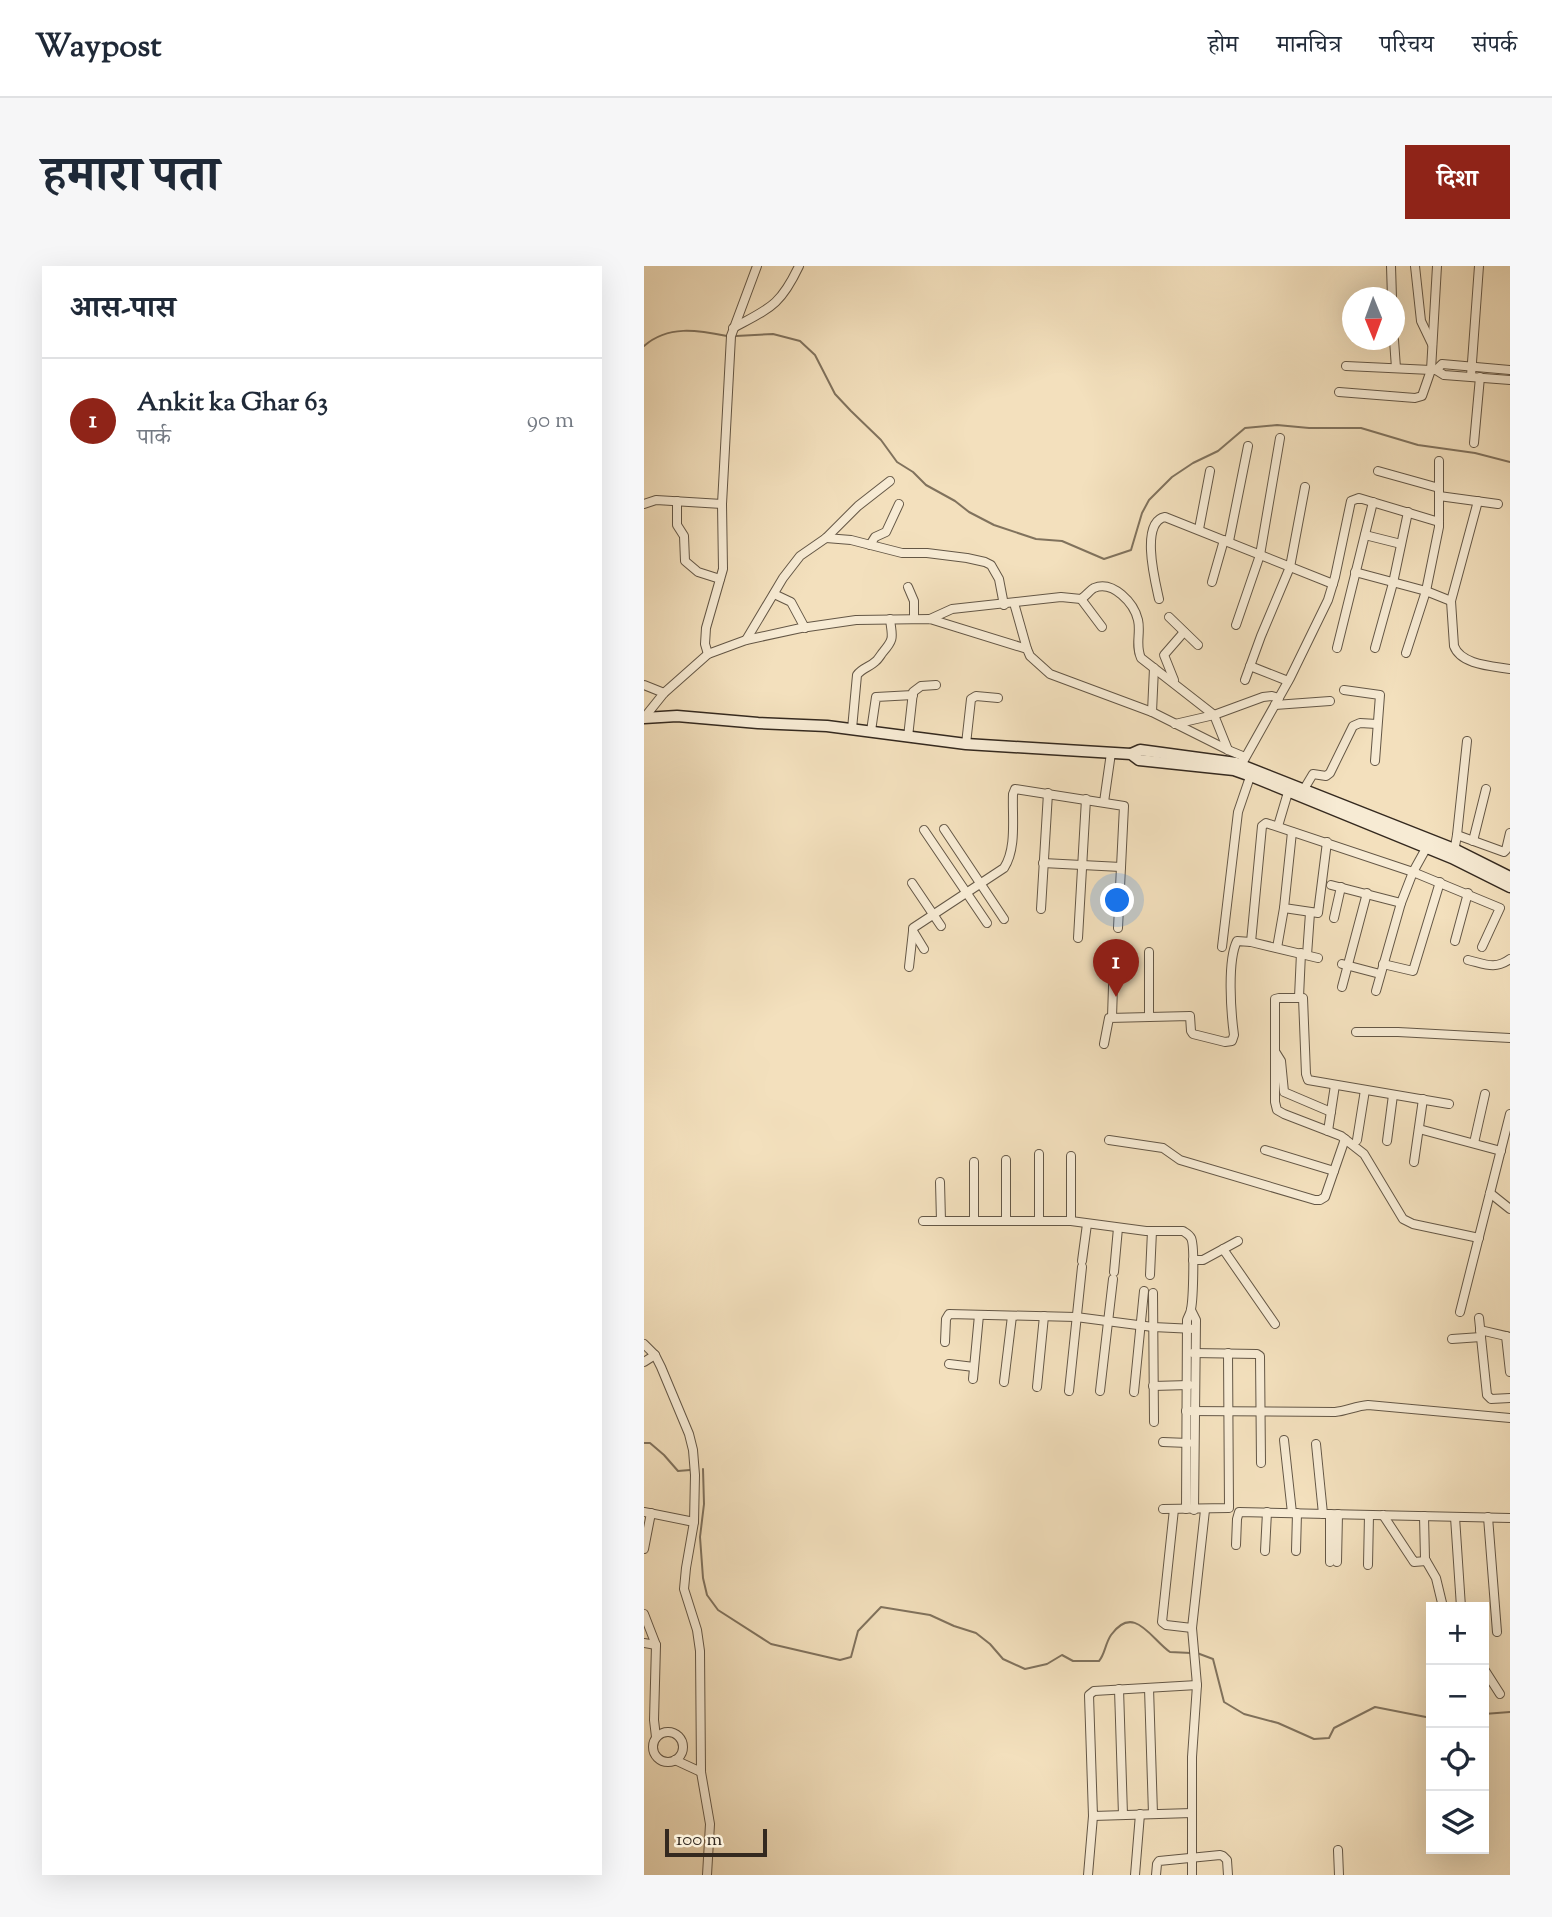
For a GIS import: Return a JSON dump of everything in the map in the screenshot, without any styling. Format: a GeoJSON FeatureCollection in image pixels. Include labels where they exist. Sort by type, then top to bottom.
{"type":"FeatureCollection","features":[{"type":"Feature","properties":{"kind":"street"},"geometry":{"type":"LineString","coordinates":[[708,654],[705,644],[706,628],[723,569],[722,504],[733,328],[757,266]]}},
{"type":"Feature","properties":{"kind":"street"},"geometry":{"type":"LineString","coordinates":[[733,328],[769,309],[780,299],[799,266]]}},
{"type":"Feature","properties":{"kind":"street"},"geometry":{"type":"LineString","coordinates":[[1391,266],[1392,287]]}},
{"type":"Feature","properties":{"kind":"street"},"geometry":{"type":"LineString","coordinates":[[1415,266],[1421,321],[1433,345]]}},
{"type":"Feature","properties":{"kind":"street"},"geometry":{"type":"LineString","coordinates":[[1339,392],[1419,397],[1424,393],[1434,370],[1437,266]]}},
{"type":"Feature","properties":{"kind":"street"},"geometry":{"type":"LineString","coordinates":[[1474,443],[1476,377],[1472,366],[1479,266]]}},
{"type":"Feature","properties":{"kind":"street"},"geometry":{"type":"LineString","coordinates":[[1395,350],[1396,368]]}},
{"type":"Feature","properties":{"kind":"street"},"geometry":{"type":"LineString","coordinates":[[1346,366],[1434,370],[1444,376],[1510,380],[1510,364]]}},
{"type":"Feature","properties":{"kind":"street"},"geometry":{"type":"LineString","coordinates":[[1434,370],[1442,365],[1510,370]]}},
{"type":"Feature","properties":{"kind":"street"},"geometry":{"type":"LineString","coordinates":[[1236,625],[1260,555],[1280,438]]}},
{"type":"Feature","properties":{"kind":"street"},"geometry":{"type":"LineString","coordinates":[[1212,582],[1226,541],[1248,446]]}},
{"type":"Feature","properties":{"kind":"street"},"geometry":{"type":"LineString","coordinates":[[1406,653],[1426,591],[1439,522],[1438,461]]}},
{"type":"Feature","properties":{"kind":"street"},"geometry":{"type":"LineString","coordinates":[[1199,529],[1210,471]]}},
{"type":"Feature","properties":{"kind":"street"},"geometry":{"type":"LineString","coordinates":[[1378,471],[1439,492],[1498,504]]}},
{"type":"Feature","properties":{"kind":"street"},"geometry":{"type":"LineString","coordinates":[[746,639],[783,578],[800,556],[826,538],[858,506],[890,481]]}},
{"type":"Feature","properties":{"kind":"street"},"geometry":{"type":"LineString","coordinates":[[1245,680],[1290,566],[1305,487]]}},
{"type":"Feature","properties":{"kind":"street"},"geometry":{"type":"LineString","coordinates":[[1242,765],[1328,600],[1351,501],[1356,498],[1373,502],[1439,522]]}},
{"type":"Feature","properties":{"kind":"street"},"geometry":{"type":"LineString","coordinates":[[644,504],[656,500],[722,504]]}},
{"type":"Feature","properties":{"kind":"street"},"geometry":{"type":"LineString","coordinates":[[677,501],[677,525],[684,536],[686,562],[698,572],[720,579]]}},
{"type":"Feature","properties":{"kind":"street"},"geometry":{"type":"LineString","coordinates":[[1478,501],[1451,601],[1456,652],[1469,660],[1510,669]]}},
{"type":"Feature","properties":{"kind":"street"},"geometry":{"type":"LineString","coordinates":[[1337,648],[1373,502]]}},
{"type":"Feature","properties":{"kind":"street"},"geometry":{"type":"LineString","coordinates":[[870,545],[875,537],[888,529],[899,504]]}},
{"type":"Feature","properties":{"kind":"street"},"geometry":{"type":"LineString","coordinates":[[1375,648],[1393,583],[1408,512]]}},
{"type":"Feature","properties":{"kind":"street"},"geometry":{"type":"LineString","coordinates":[[1159,598],[1151,557],[1156,521],[1161,517],[1170,517],[1333,584]]}},
{"type":"Feature","properties":{"kind":"street"},"geometry":{"type":"LineString","coordinates":[[1364,535],[1401,544]]}},
{"type":"Feature","properties":{"kind":"street"},"geometry":{"type":"LineString","coordinates":[[826,538],[847,539],[902,554],[927,553],[985,562],[991,565],[999,579],[1004,605]]}},
{"type":"Feature","properties":{"kind":"street"},"geometry":{"type":"LineString","coordinates":[[1355,572],[1426,591],[1451,601]]}},
{"type":"Feature","properties":{"kind":"street"},"geometry":{"type":"LineString","coordinates":[[908,587],[914,601],[914,618]]}},
{"type":"Feature","properties":{"kind":"street"},"geometry":{"type":"LineString","coordinates":[[930,619],[952,609],[1060,597],[1082,598],[1092,589],[1110,587],[1127,600],[1136,612],[1139,654],[1213,715],[1228,750],[1242,765],[1289,788],[1453,854],[1509,881]]}},
{"type":"Feature","properties":{"kind":"street"},"geometry":{"type":"LineString","coordinates":[[774,594],[791,601],[806,628]]}},
{"type":"Feature","properties":{"kind":"street"},"geometry":{"type":"LineString","coordinates":[[1082,598],[1102,627]]}},
{"type":"Feature","properties":{"kind":"street"},"geometry":{"type":"LineString","coordinates":[[1014,603],[1030,656],[1050,674],[1060,680],[1152,712],[1228,750]]}},
{"type":"Feature","properties":{"kind":"street"},"geometry":{"type":"LineString","coordinates":[[1170,617],[1198,645]]}},
{"type":"Feature","properties":{"kind":"street"},"geometry":{"type":"LineString","coordinates":[[852,729],[857,676],[861,670],[878,661],[890,644],[890,619]]}},
{"type":"Feature","properties":{"kind":"street"},"geometry":{"type":"LineString","coordinates":[[644,718],[664,693],[708,654],[746,639],[806,628],[856,620],[930,619],[1027,649]]}},
{"type":"Feature","properties":{"kind":"street"},"geometry":{"type":"LineString","coordinates":[[1175,683],[1164,655],[1184,632]]}},
{"type":"Feature","properties":{"kind":"street"},"geometry":{"type":"LineString","coordinates":[[1250,666],[1288,681]]}},
{"type":"Feature","properties":{"kind":"street"},"geometry":{"type":"LineString","coordinates":[[1152,712],[1154,668]]}},
{"type":"Feature","properties":{"kind":"street"},"geometry":{"type":"LineString","coordinates":[[644,685],[664,693]]}},
{"type":"Feature","properties":{"kind":"street"},"geometry":{"type":"LineString","coordinates":[[908,737],[915,690],[921,686],[936,685]]}},
{"type":"Feature","properties":{"kind":"street"},"geometry":{"type":"LineString","coordinates":[[1344,690],[1380,695],[1375,761]]}},
{"type":"Feature","properties":{"kind":"street"},"geometry":{"type":"LineString","coordinates":[[871,731],[876,697],[913,695]]}},
{"type":"Feature","properties":{"kind":"street"},"geometry":{"type":"LineString","coordinates":[[1174,724],[1213,715],[1269,695],[1277,701],[1330,701]]}},
{"type":"Feature","properties":{"kind":"street"},"geometry":{"type":"LineString","coordinates":[[966,744],[971,699],[976,696],[998,698]]}},
{"type":"Feature","properties":{"kind":"street"},"geometry":{"type":"LineString","coordinates":[[644,718],[677,716],[827,726],[966,744],[1130,754],[1140,750],[1242,765]]}},
{"type":"Feature","properties":{"kind":"street"},"geometry":{"type":"LineString","coordinates":[[1302,793],[1313,774],[1326,776],[1330,773],[1355,724],[1377,724]]}},
{"type":"Feature","properties":{"kind":"street"},"geometry":{"type":"LineString","coordinates":[[1453,854],[1467,741]]}},
{"type":"Feature","properties":{"kind":"street"},"geometry":{"type":"LineString","coordinates":[[1104,802],[1111,753]]}},
{"type":"Feature","properties":{"kind":"street"},"geometry":{"type":"LineString","coordinates":[[1222,947],[1238,813],[1252,772]]}},
{"type":"Feature","properties":{"kind":"street"},"geometry":{"type":"LineString","coordinates":[[1278,826],[1289,788]]}},
{"type":"Feature","properties":{"kind":"street"},"geometry":{"type":"LineString","coordinates":[[909,967],[916,925],[1008,863],[1014,791],[1019,789],[1121,804],[1125,808],[1118,929]]}},
{"type":"Feature","properties":{"kind":"street"},"geometry":{"type":"LineString","coordinates":[[1473,841],[1486,789]]}},
{"type":"Feature","properties":{"kind":"street"},"geometry":{"type":"LineString","coordinates":[[1041,909],[1048,793]]}},
{"type":"Feature","properties":{"kind":"street"},"geometry":{"type":"LineString","coordinates":[[1078,938],[1086,799]]}},
{"type":"Feature","properties":{"kind":"street"},"geometry":{"type":"LineString","coordinates":[[1251,942],[1262,827],[1265,823],[1413,872],[1500,908],[1482,947]]}},
{"type":"Feature","properties":{"kind":"street"},"geometry":{"type":"LineString","coordinates":[[943,829],[1004,919]]}},
{"type":"Feature","properties":{"kind":"street"},"geometry":{"type":"LineString","coordinates":[[924,830],[987,923]]}},
{"type":"Feature","properties":{"kind":"street"},"geometry":{"type":"LineString","coordinates":[[1278,948],[1292,832]]}},
{"type":"Feature","properties":{"kind":"street"},"geometry":{"type":"LineString","coordinates":[[1457,835],[1505,851],[1510,833]]}},
{"type":"Feature","properties":{"kind":"street"},"geometry":{"type":"LineString","coordinates":[[1284,908],[1318,913],[1327,842]]}},
{"type":"Feature","properties":{"kind":"street"},"geometry":{"type":"LineString","coordinates":[[1376,990],[1401,903],[1428,844]]}},
{"type":"Feature","properties":{"kind":"street"},"geometry":{"type":"LineString","coordinates":[[1043,863],[1121,867]]}},
{"type":"Feature","properties":{"kind":"street"},"geometry":{"type":"LineString","coordinates":[[1382,964],[1413,971],[1440,882]]}},
{"type":"Feature","properties":{"kind":"street"},"geometry":{"type":"LineString","coordinates":[[912,883],[941,926]]}},
{"type":"Feature","properties":{"kind":"street"},"geometry":{"type":"LineString","coordinates":[[1331,885],[1401,903]]}},
{"type":"Feature","properties":{"kind":"street"},"geometry":{"type":"LineString","coordinates":[[1334,918],[1342,887]]}},
{"type":"Feature","properties":{"kind":"street"},"geometry":{"type":"LineString","coordinates":[[1342,987],[1345,965],[1367,893]]}},
{"type":"Feature","properties":{"kind":"street"},"geometry":{"type":"LineString","coordinates":[[1455,941],[1468,893]]}},
{"type":"Feature","properties":{"kind":"street"},"geometry":{"type":"LineString","coordinates":[[1299,997],[1310,913]]}},
{"type":"Feature","properties":{"kind":"street"},"geometry":{"type":"LineString","coordinates":[[913,931],[924,949]]}},
{"type":"Feature","properties":{"kind":"street"},"geometry":{"type":"LineString","coordinates":[[1104,1044],[1109,1017],[1190,1016],[1193,1034],[1231,1041],[1234,1035],[1231,993],[1234,947],[1237,941],[1318,958]]}},
{"type":"Feature","properties":{"kind":"street"},"geometry":{"type":"LineString","coordinates":[[1149,952],[1149,1017]]}},
{"type":"Feature","properties":{"kind":"street"},"geometry":{"type":"LineString","coordinates":[[1112,1017],[1114,956]]}},
{"type":"Feature","properties":{"kind":"street"},"geometry":{"type":"LineString","coordinates":[[1468,960],[1496,966],[1510,959]]}},
{"type":"Feature","properties":{"kind":"street"},"geometry":{"type":"LineString","coordinates":[[1345,965],[1380,974]]}},
{"type":"Feature","properties":{"kind":"street"},"geometry":{"type":"LineString","coordinates":[[1449,1104],[1311,1081],[1307,1078],[1303,1000],[1299,997],[1275,999],[1277,1110],[1345,1139],[1367,1157],[1403,1219],[1413,1224],[1479,1238]]}},
{"type":"Feature","properties":{"kind":"street"},"geometry":{"type":"LineString","coordinates":[[1356,1032],[1510,1038]]}},
{"type":"Feature","properties":{"kind":"street"},"geometry":{"type":"LineString","coordinates":[[1275,1052],[1281,1061],[1284,1092],[1331,1112]]}},
{"type":"Feature","properties":{"kind":"street"},"geometry":{"type":"LineString","coordinates":[[1328,1131],[1335,1085]]}},
{"type":"Feature","properties":{"kind":"street"},"geometry":{"type":"LineString","coordinates":[[1357,1140],[1365,1090]]}},
{"type":"Feature","properties":{"kind":"street"},"geometry":{"type":"LineString","coordinates":[[1474,1143],[1485,1094]]}},
{"type":"Feature","properties":{"kind":"street"},"geometry":{"type":"LineString","coordinates":[[1387,1141],[1393,1095]]}},
{"type":"Feature","properties":{"kind":"street"},"geometry":{"type":"LineString","coordinates":[[1414,1161],[1423,1099]]}},
{"type":"Feature","properties":{"kind":"street"},"geometry":{"type":"LineString","coordinates":[[1460,1312],[1490,1193],[1504,1150],[1510,1114]]}},
{"type":"Feature","properties":{"kind":"street"},"geometry":{"type":"LineString","coordinates":[[1419,1129],[1504,1150]]}},
{"type":"Feature","properties":{"kind":"street"},"geometry":{"type":"LineString","coordinates":[[1109,1140],[1163,1147],[1180,1160],[1315,1200],[1324,1199],[1345,1139]]}},
{"type":"Feature","properties":{"kind":"street"},"geometry":{"type":"LineString","coordinates":[[1265,1150],[1334,1171]]}},
{"type":"Feature","properties":{"kind":"street"},"geometry":{"type":"LineString","coordinates":[[1039,1154],[1039,1221]]}},
{"type":"Feature","properties":{"kind":"street"},"geometry":{"type":"LineString","coordinates":[[1071,1221],[1072,1156]]}},
{"type":"Feature","properties":{"kind":"street"},"geometry":{"type":"LineString","coordinates":[[1006,1160],[1006,1221]]}},
{"type":"Feature","properties":{"kind":"street"},"geometry":{"type":"LineString","coordinates":[[974,1162],[974,1221]]}},
{"type":"Feature","properties":{"kind":"street"},"geometry":{"type":"LineString","coordinates":[[940,1182],[941,1221]]}},
{"type":"Feature","properties":{"kind":"street"},"geometry":{"type":"LineString","coordinates":[[1490,1193],[1510,1209]]}},
{"type":"Feature","properties":{"kind":"street"},"geometry":{"type":"LineString","coordinates":[[923,1221],[1071,1221],[1118,1228],[1183,1231],[1188,1234],[1193,1245],[1191,1310],[1196,1320],[1191,1329],[1190,1509]]}},
{"type":"Feature","properties":{"kind":"street"},"geometry":{"type":"LineString","coordinates":[[1069,1391],[1087,1224]]}},
{"type":"Feature","properties":{"kind":"street"},"geometry":{"type":"LineString","coordinates":[[1100,1391],[1118,1228]]}},
{"type":"Feature","properties":{"kind":"street"},"geometry":{"type":"LineString","coordinates":[[1150,1275],[1152,1231]]}},
{"type":"Feature","properties":{"kind":"street"},"geometry":{"type":"LineString","coordinates":[[1193,1260],[1203,1260],[1238,1241]]}},
{"type":"Feature","properties":{"kind":"street"},"geometry":{"type":"LineString","coordinates":[[1223,1249],[1275,1324]]}},
{"type":"Feature","properties":{"kind":"street"},"geometry":{"type":"LineString","coordinates":[[1134,1392],[1141,1324],[1149,1292],[1153,1326],[1154,1422]]}},
{"type":"Feature","properties":{"kind":"street"},"geometry":{"type":"LineString","coordinates":[[945,1342],[946,1319],[949,1314],[1076,1317],[1191,1329]]}},
{"type":"Feature","properties":{"kind":"street"},"geometry":{"type":"LineString","coordinates":[[973,1379],[979,1315]]}},
{"type":"Feature","properties":{"kind":"street"},"geometry":{"type":"LineString","coordinates":[[1004,1382],[1012,1316]]}},
{"type":"Feature","properties":{"kind":"street"},"geometry":{"type":"LineString","coordinates":[[1037,1387],[1044,1317]]}},
{"type":"Feature","properties":{"kind":"street"},"geometry":{"type":"LineString","coordinates":[[1479,1318],[1488,1398],[1510,1398]]}},
{"type":"Feature","properties":{"kind":"street"},"geometry":{"type":"LineString","coordinates":[[1452,1339],[1480,1334],[1508,1337],[1510,1372]]}},
{"type":"Feature","properties":{"kind":"street"},"geometry":{"type":"LineString","coordinates":[[644,1344],[655,1355],[689,1434],[694,1465],[694,1522],[684,1589],[700,1651],[701,1772],[710,1824],[707,1875]]}},
{"type":"Feature","properties":{"kind":"street"},"geometry":{"type":"LineString","coordinates":[[1191,1353],[1260,1356],[1261,1463]]}},
{"type":"Feature","properties":{"kind":"street"},"geometry":{"type":"LineString","coordinates":[[1163,1509],[1229,1508],[1228,1353]]}},
{"type":"Feature","properties":{"kind":"street"},"geometry":{"type":"LineString","coordinates":[[644,1362],[655,1355]]}},
{"type":"Feature","properties":{"kind":"street"},"geometry":{"type":"LineString","coordinates":[[949,1364],[974,1367]]}},
{"type":"Feature","properties":{"kind":"street"},"geometry":{"type":"LineString","coordinates":[[1153,1386],[1191,1385]]}},
{"type":"Feature","properties":{"kind":"street"},"geometry":{"type":"LineString","coordinates":[[1191,1411],[1335,1412],[1368,1405],[1510,1418]]}},
{"type":"Feature","properties":{"kind":"street"},"geometry":{"type":"LineString","coordinates":[[1284,1440],[1296,1551]]}},
{"type":"Feature","properties":{"kind":"street"},"geometry":{"type":"LineString","coordinates":[[1163,1442],[1190,1443]]}},
{"type":"Feature","properties":{"kind":"street"},"geometry":{"type":"LineString","coordinates":[[1316,1444],[1331,1514],[1333,1562]]}},
{"type":"Feature","properties":{"kind":"street"},"geometry":{"type":"LineString","coordinates":[[1174,1509],[1162,1622],[1166,1625],[1192,1628]]}},
{"type":"Feature","properties":{"kind":"street"},"geometry":{"type":"LineString","coordinates":[[1192,1875],[1192,1757],[1197,1685],[1192,1628],[1205,1510]]}},
{"type":"Feature","properties":{"kind":"street"},"geometry":{"type":"LineString","coordinates":[[1236,1545],[1239,1512],[1510,1518]]}},
{"type":"Feature","properties":{"kind":"street"},"geometry":{"type":"LineString","coordinates":[[1265,1551],[1266,1512]]}},
{"type":"Feature","properties":{"kind":"street"},"geometry":{"type":"LineString","coordinates":[[644,1549],[648,1513],[694,1522]]}},
{"type":"Feature","properties":{"kind":"street"},"geometry":{"type":"LineString","coordinates":[[1368,1515],[1368,1565]]}},
{"type":"Feature","properties":{"kind":"street"},"geometry":{"type":"LineString","coordinates":[[1383,1515],[1414,1562],[1426,1561]]}},
{"type":"Feature","properties":{"kind":"street"},"geometry":{"type":"LineString","coordinates":[[1424,1516],[1426,1561],[1436,1578],[1442,1602]]}},
{"type":"Feature","properties":{"kind":"street"},"geometry":{"type":"LineString","coordinates":[[1455,1517],[1461,1602]]}},
{"type":"Feature","properties":{"kind":"street"},"geometry":{"type":"LineString","coordinates":[[1488,1517],[1497,1632]]}},
{"type":"Feature","properties":{"kind":"street"},"geometry":{"type":"LineString","coordinates":[[644,1614],[656,1645],[656,1737],[653,1746],[656,1756],[665,1762],[675,1760],[682,1754],[683,1744],[679,1736],[665,1732],[656,1737]]}},
{"type":"Feature","properties":{"kind":"street"},"geometry":{"type":"LineString","coordinates":[[644,1643],[656,1645]]}},
{"type":"Feature","properties":{"kind":"street"},"geometry":{"type":"LineString","coordinates":[[1489,1678],[1500,1694]]}},
{"type":"Feature","properties":{"kind":"street"},"geometry":{"type":"LineString","coordinates":[[1088,1875],[1093,1816],[1089,1695],[1094,1691],[1197,1685]]}},
{"type":"Feature","properties":{"kind":"street"},"geometry":{"type":"LineString","coordinates":[[1149,1688],[1153,1814]]}},
{"type":"Feature","properties":{"kind":"street"},"geometry":{"type":"LineString","coordinates":[[1119,1689],[1123,1815]]}},
{"type":"Feature","properties":{"kind":"street"},"geometry":{"type":"LineString","coordinates":[[644,1717],[665,1732]]}},
{"type":"Feature","properties":{"kind":"street"},"geometry":{"type":"LineString","coordinates":[[675,1760],[701,1772]]}},
{"type":"Feature","properties":{"kind":"street"},"geometry":{"type":"LineString","coordinates":[[1093,1816],[1192,1813]]}},
{"type":"Feature","properties":{"kind":"street"},"geometry":{"type":"LineString","coordinates":[[1135,1875],[1140,1814]]}},
{"type":"Feature","properties":{"kind":"street"},"geometry":{"type":"LineString","coordinates":[[1338,1850],[1339,1875]]}},
{"type":"Feature","properties":{"kind":"street"},"geometry":{"type":"LineString","coordinates":[[1156,1875],[1159,1861],[1223,1856],[1227,1860],[1228,1875]]}},
{"type":"Feature","properties":{"kind":"waterway"},"geometry":{"type":"LineString","coordinates":[[644,346],[653,339],[673,332],[694,331],[727,336]]}},
{"type":"Feature","properties":{"kind":"waterway"},"geometry":{"type":"LineString","coordinates":[[736,336],[773,334],[800,341],[815,355],[835,394],[881,440],[897,462],[913,472],[926,485],[969,512],[994,525],[1036,539],[1062,541],[1104,559],[1131,550],[1142,513],[1149,500],[1172,477],[1218,451],[1245,428],[1277,425],[1361,428],[1418,445],[1475,453],[1510,462]]}},
{"type":"Feature","properties":{"kind":"waterway"},"geometry":{"type":"LineString","coordinates":[[644,1443],[650,1443],[678,1471],[690,1470]]}},
{"type":"Feature","properties":{"kind":"waterway"},"geometry":{"type":"LineString","coordinates":[[703,1469],[704,1504],[700,1537],[707,1595],[718,1610],[771,1644],[840,1660],[851,1657],[858,1631],[881,1607],[930,1615],[976,1633],[1003,1659],[1025,1669],[1047,1664],[1062,1655],[1073,1661],[1099,1661],[1111,1635],[1127,1622],[1142,1627],[1170,1652],[1191,1653]]}},
{"type":"Feature","properties":{"kind":"waterway"},"geometry":{"type":"LineString","coordinates":[[1197,1653],[1213,1659],[1224,1702],[1244,1714],[1278,1723],[1314,1739],[1329,1738],[1334,1728],[1375,1707],[1426,1717]]}},
{"type":"Feature","properties":{"kind":"waterway"},"geometry":{"type":"LineString","coordinates":[[1489,1714],[1510,1712]]}},
{"type":"Feature","properties":{"kind":"place","name":"Ankit ka Ghar 63"},"geometry":{"type":"Point","coordinates":[1116,997]}}]}
